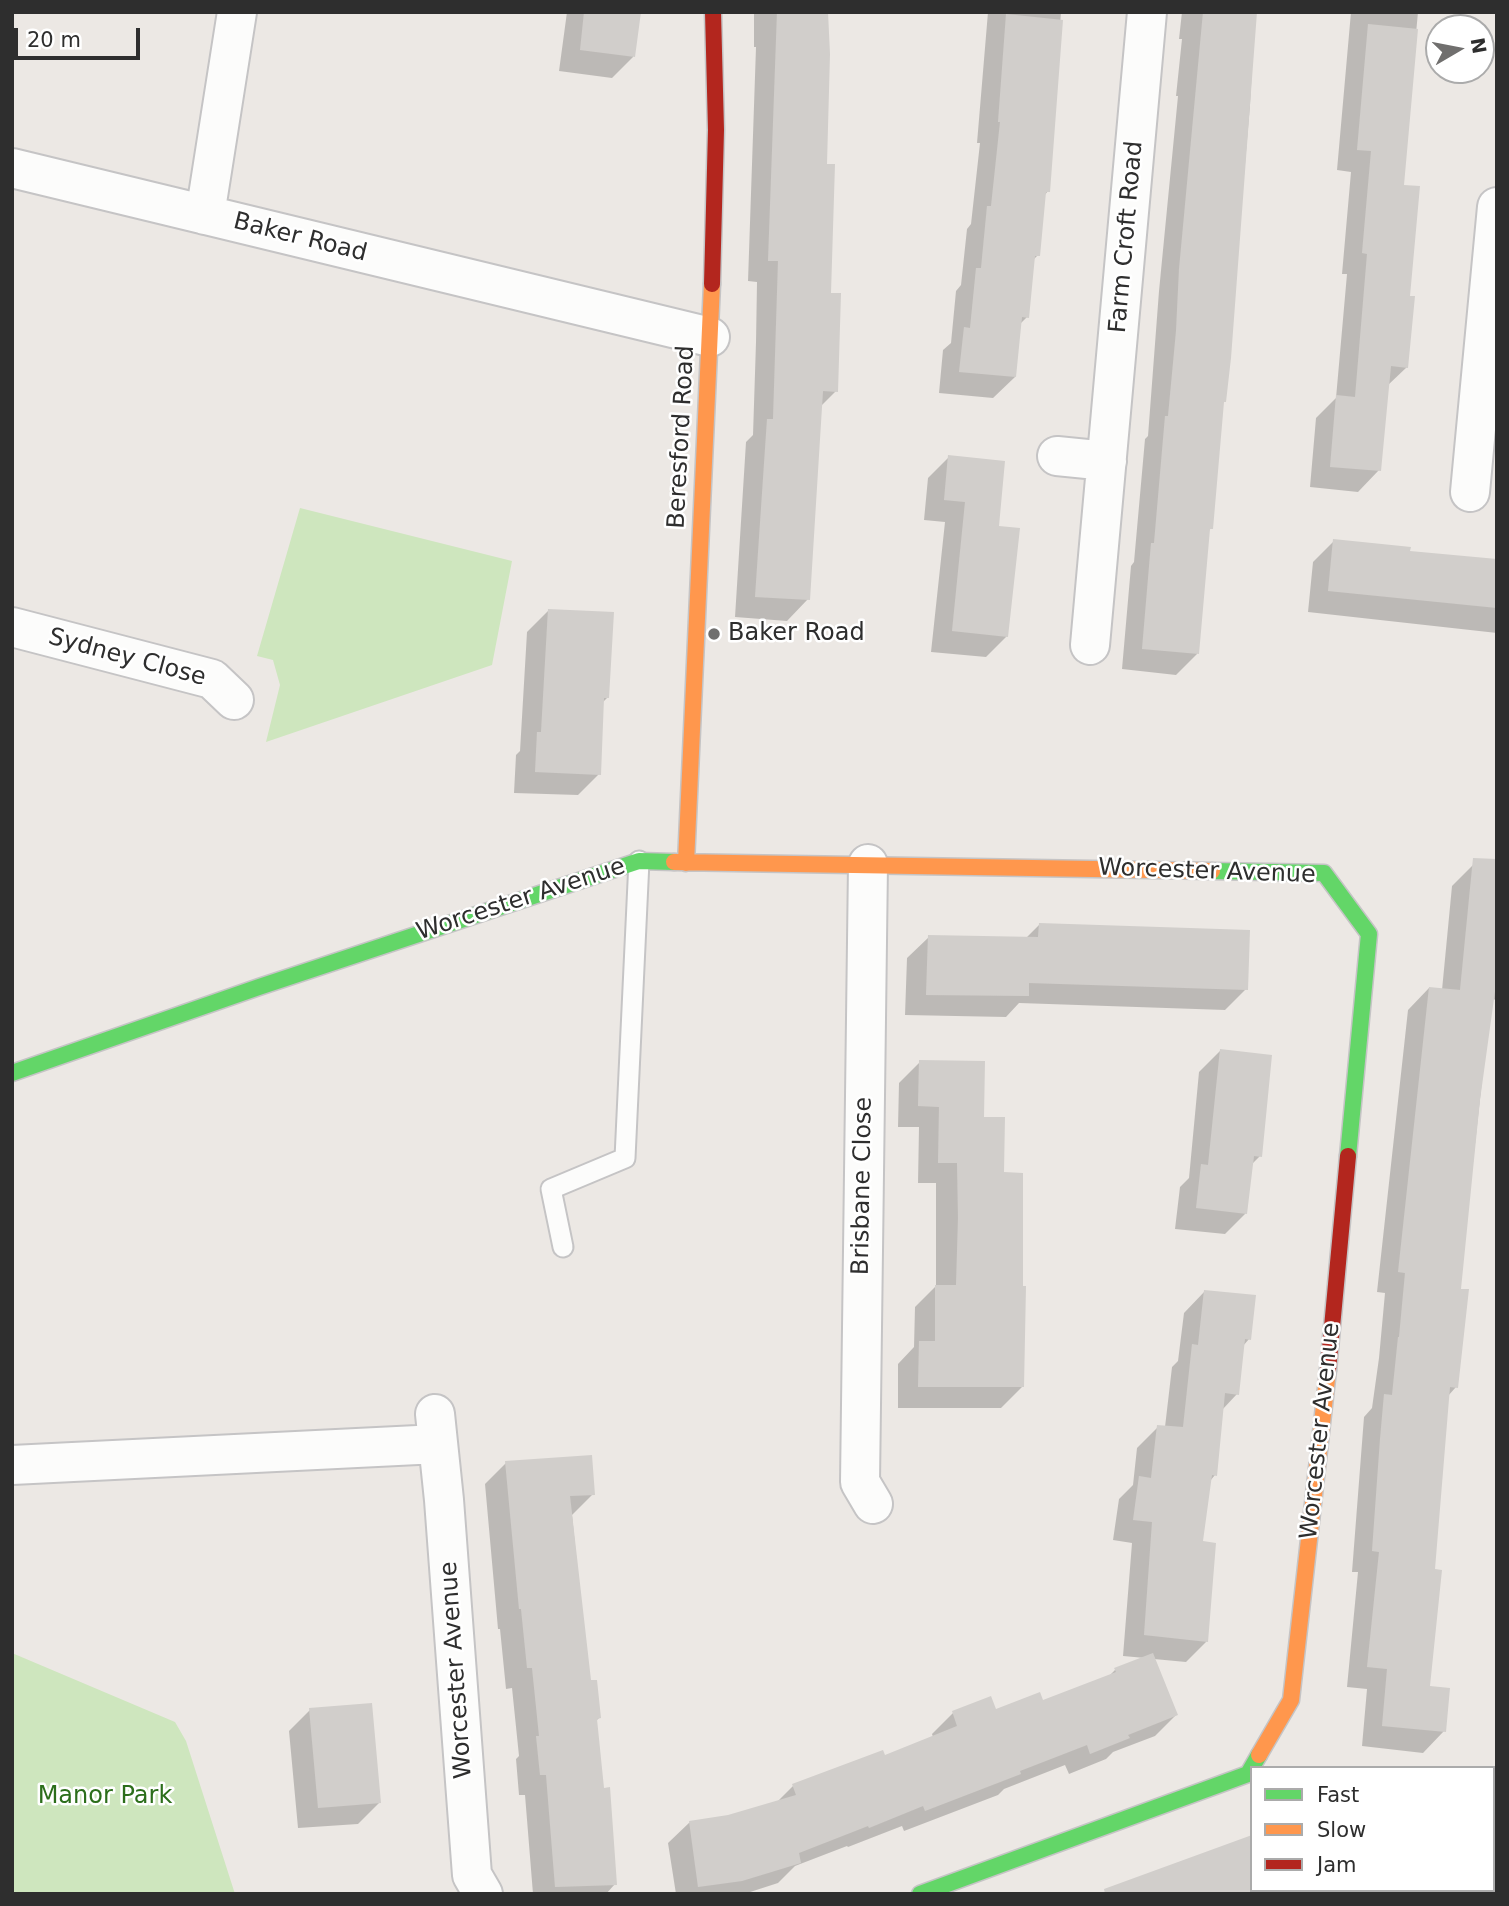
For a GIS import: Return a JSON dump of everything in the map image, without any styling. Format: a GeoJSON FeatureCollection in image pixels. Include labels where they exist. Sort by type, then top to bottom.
{"type":"FeatureCollection","features":[{"type":"Feature","properties":{"kind":"street"},"geometry":{"type":"LineString","coordinates":[[205,215],[237,12]]}},
{"type":"Feature","properties":{"kind":"street","name":"Beresford Road"},"geometry":{"type":"LineString","coordinates":[[687,863],[710,337],[716,130],[713,12]]}},
{"type":"Feature","properties":{"kind":"street","name":"Farm Croft Road"},"geometry":{"type":"LineString","coordinates":[[1090,645],[1147,12]]}},
{"type":"Feature","properties":{"kind":"street","name":"Baker Road"},"geometry":{"type":"LineString","coordinates":[[12,168],[710,337]]}},
{"type":"Feature","properties":{"kind":"street"},"geometry":{"type":"LineString","coordinates":[[1470,492],[1497,206]]}},
{"type":"Feature","properties":{"kind":"street"},"geometry":{"type":"LineString","coordinates":[[1057,456],[1107,461]]}},
{"type":"Feature","properties":{"kind":"street","name":"Sydney Close"},"geometry":{"type":"LineString","coordinates":[[12,627],[212,678],[234,701]]}},
{"type":"Feature","properties":{"kind":"street","name":"Worcester Avenue"},"geometry":{"type":"LineString","coordinates":[[12,1073],[259,987],[639,861],[1324,873],[1369,934],[1322,1428],[1291,1700],[1252,1766]]}},
{"type":"Feature","properties":{"kind":"street","name":"Brisbane Close"},"geometry":{"type":"LineString","coordinates":[[868,864],[860,1482],[873,1504]]}},
{"type":"Feature","properties":{"kind":"street","name":"Worcester Avenue"},"geometry":{"type":"LineString","coordinates":[[12,1465],[436,1429],[444,1500],[472,1875],[482,1894]]}},
{"type":"Feature","properties":{"kind":"street","name":"Worcester Avenue"},"geometry":{"type":"LineString","coordinates":[[920,1894],[1248,1773],[1250,1770]]}},
{"type":"Feature","properties":{"kind":"lane"},"geometry":{"type":"LineString","coordinates":[[563,1247],[551,1189],[625,1158],[639,861]]}},
{"type":"Feature","properties":{"kind":"green space"},"geometry":{"type":"Polygon","coordinates":[[[300,508],[512,561],[492,665],[266,742],[280,685],[273,660],[257,656],[300,508]]]}},
{"type":"Feature","properties":{"kind":"green space","name":"Manor Park"},"geometry":{"type":"Polygon","coordinates":[[[12,1653],[175,1722],[186,1741],[235,1894],[12,1894],[12,1653]]]}},
{"type":"Feature","properties":{"kind":"building"},"geometry":{"type":"Polygon","coordinates":[[[584,12],[641,12],[635,57],[580,50],[584,12]]]}},
{"type":"Feature","properties":{"kind":"building"},"geometry":{"type":"Polygon","coordinates":[[[777,12],[828,12],[830,54],[827,164],[835,164],[831,293],[841,293],[838,392],[823,391],[810,600],[755,597],[767,419],[773,419],[778,261],[768,261],[777,12]]]}},
{"type":"Feature","properties":{"kind":"building"},"geometry":{"type":"Polygon","coordinates":[[[1203,12],[1257,12],[1231,358],[1224,402],[1213,529],[1210,529],[1199,654],[1142,649],[1165,416],[1168,416],[1203,12]]]}},
{"type":"Feature","properties":{"kind":"building"},"geometry":{"type":"Polygon","coordinates":[[[1006,14],[1063,20],[1050,192],[1046,192],[1040,256],[1035,256],[1029,318],[1022,317],[1016,377],[959,372],[964,327],[970,328],[976,268],[981,268],[987,206],[991,206],[1000,122],[1006,14]]]}},
{"type":"Feature","properties":{"kind":"building"},"geometry":{"type":"Polygon","coordinates":[[[1368,24],[1418,29],[1404,185],[1420,186],[1410,296],[1415,296],[1408,368],[1391,366],[1381,471],[1330,467],[1336,395],[1355,397],[1367,254],[1362,253],[1371,151],[1357,150],[1368,24]]]}},
{"type":"Feature","properties":{"kind":"building"},"geometry":{"type":"Polygon","coordinates":[[[948,455],[1005,461],[999,526],[1020,528],[1008,637],[952,631],[965,502],[944,500],[948,455]]]}},
{"type":"Feature","properties":{"kind":"building"},"geometry":{"type":"Polygon","coordinates":[[[1333,539],[1411,547],[1410,551],[1497,559],[1497,608],[1328,591],[1333,539]]]}},
{"type":"Feature","properties":{"kind":"building"},"geometry":{"type":"Polygon","coordinates":[[[548,609],[614,612],[609,698],[604,698],[601,775],[535,772],[537,732],[541,732],[548,609]]]}},
{"type":"Feature","properties":{"kind":"building"},"geometry":{"type":"Polygon","coordinates":[[[1473,858],[1497,859],[1497,977],[1480,1100],[1461,1289],[1469,1289],[1458,1388],[1450,1387],[1435,1569],[1442,1570],[1430,1686],[1450,1688],[1446,1732],[1382,1726],[1387,1669],[1367,1667],[1379,1552],[1372,1551],[1384,1394],[1392,1395],[1399,1337],[1405,1273],[1398,1272],[1429,987],[1460,990],[1473,858]]]}},
{"type":"Feature","properties":{"kind":"building"},"geometry":{"type":"Polygon","coordinates":[[[1039,923],[1250,930],[1248,990],[1029,983],[1029,996],[926,995],[928,935],[1038,937],[1039,923]]]}},
{"type":"Feature","properties":{"kind":"building"},"geometry":{"type":"Polygon","coordinates":[[[1220,1049],[1272,1055],[1262,1157],[1254,1156],[1247,1214],[1196,1208],[1201,1164],[1208,1165],[1220,1049]]]}},
{"type":"Feature","properties":{"kind":"building"},"geometry":{"type":"Polygon","coordinates":[[[919,1060],[985,1061],[984,1117],[1005,1117],[1004,1172],[1023,1173],[1023,1286],[1026,1286],[1024,1387],[918,1387],[919,1341],[935,1341],[935,1285],[956,1285],[958,1218],[957,1163],[938,1163],[939,1107],[918,1106],[919,1060]]]}},
{"type":"Feature","properties":{"kind":"building"},"geometry":{"type":"Polygon","coordinates":[[[1204,1290],[1256,1295],[1251,1340],[1245,1339],[1239,1395],[1225,1393],[1217,1476],[1212,1475],[1203,1541],[1216,1543],[1208,1642],[1144,1635],[1152,1522],[1133,1520],[1139,1476],[1151,1478],[1157,1425],[1183,1427],[1192,1344],[1198,1345],[1204,1290]]]}},
{"type":"Feature","properties":{"kind":"building"},"geometry":{"type":"Polygon","coordinates":[[[592,1455],[595,1495],[570,1496],[591,1680],[597,1680],[601,1718],[597,1719],[604,1788],[610,1787],[617,1885],[555,1887],[546,1775],[540,1775],[532,1668],[527,1668],[519,1609],[505,1461],[592,1455]]]}},
{"type":"Feature","properties":{"kind":"building"},"geometry":{"type":"Polygon","coordinates":[[[1153,1653],[1178,1715],[1090,1754],[1087,1745],[925,1811],[923,1806],[799,1853],[801,1863],[742,1881],[698,1887],[689,1821],[728,1815],[796,1795],[792,1784],[883,1750],[885,1755],[957,1726],[952,1711],[991,1696],[996,1709],[1040,1692],[1043,1700],[1116,1672],[1114,1668],[1153,1653]]]}},
{"type":"Feature","properties":{"kind":"building"},"geometry":{"type":"Polygon","coordinates":[[[372,1703],[381,1803],[318,1808],[309,1708],[372,1703]]]}},
{"type":"Feature","properties":{"kind":"building"},"geometry":{"type":"Polygon","coordinates":[[[1250,1836],[1252,1894],[1105,1894],[1104,1889],[1250,1836]]]}},
{"type":"Feature","properties":{"kind":"traffic: fast"},"geometry":{"type":"LineString","coordinates":[[12,1073],[259,987],[639,861],[674,862]]}},
{"type":"Feature","properties":{"kind":"traffic: fast"},"geometry":{"type":"LineString","coordinates":[[1212,871],[1324,873],[1369,934],[1348,1156]]}},
{"type":"Feature","properties":{"kind":"traffic: fast"},"geometry":{"type":"LineString","coordinates":[[1253,1766],[1259,1755]]}},
{"type":"Feature","properties":{"kind":"traffic: fast"},"geometry":{"type":"LineString","coordinates":[[920,1894],[1248,1774],[1250,1771]]}},
{"type":"Feature","properties":{"kind":"traffic: slow"},"geometry":{"type":"LineString","coordinates":[[686,863],[712,284]]}},
{"type":"Feature","properties":{"kind":"traffic: slow"},"geometry":{"type":"LineString","coordinates":[[674,862],[1212,871]]}},
{"type":"Feature","properties":{"kind":"traffic: slow"},"geometry":{"type":"LineString","coordinates":[[1259,1755],[1291,1700],[1328,1370]]}},
{"type":"Feature","properties":{"kind":"traffic: jam"},"geometry":{"type":"LineString","coordinates":[[712,284],[716,130],[713,12]]}},
{"type":"Feature","properties":{"kind":"traffic: jam"},"geometry":{"type":"LineString","coordinates":[[1328,1370],[1348,1156]]}},
{"type":"Feature","properties":{"kind":"place","name":"Baker Road"},"geometry":{"type":"Point","coordinates":[714,634]}}]}
